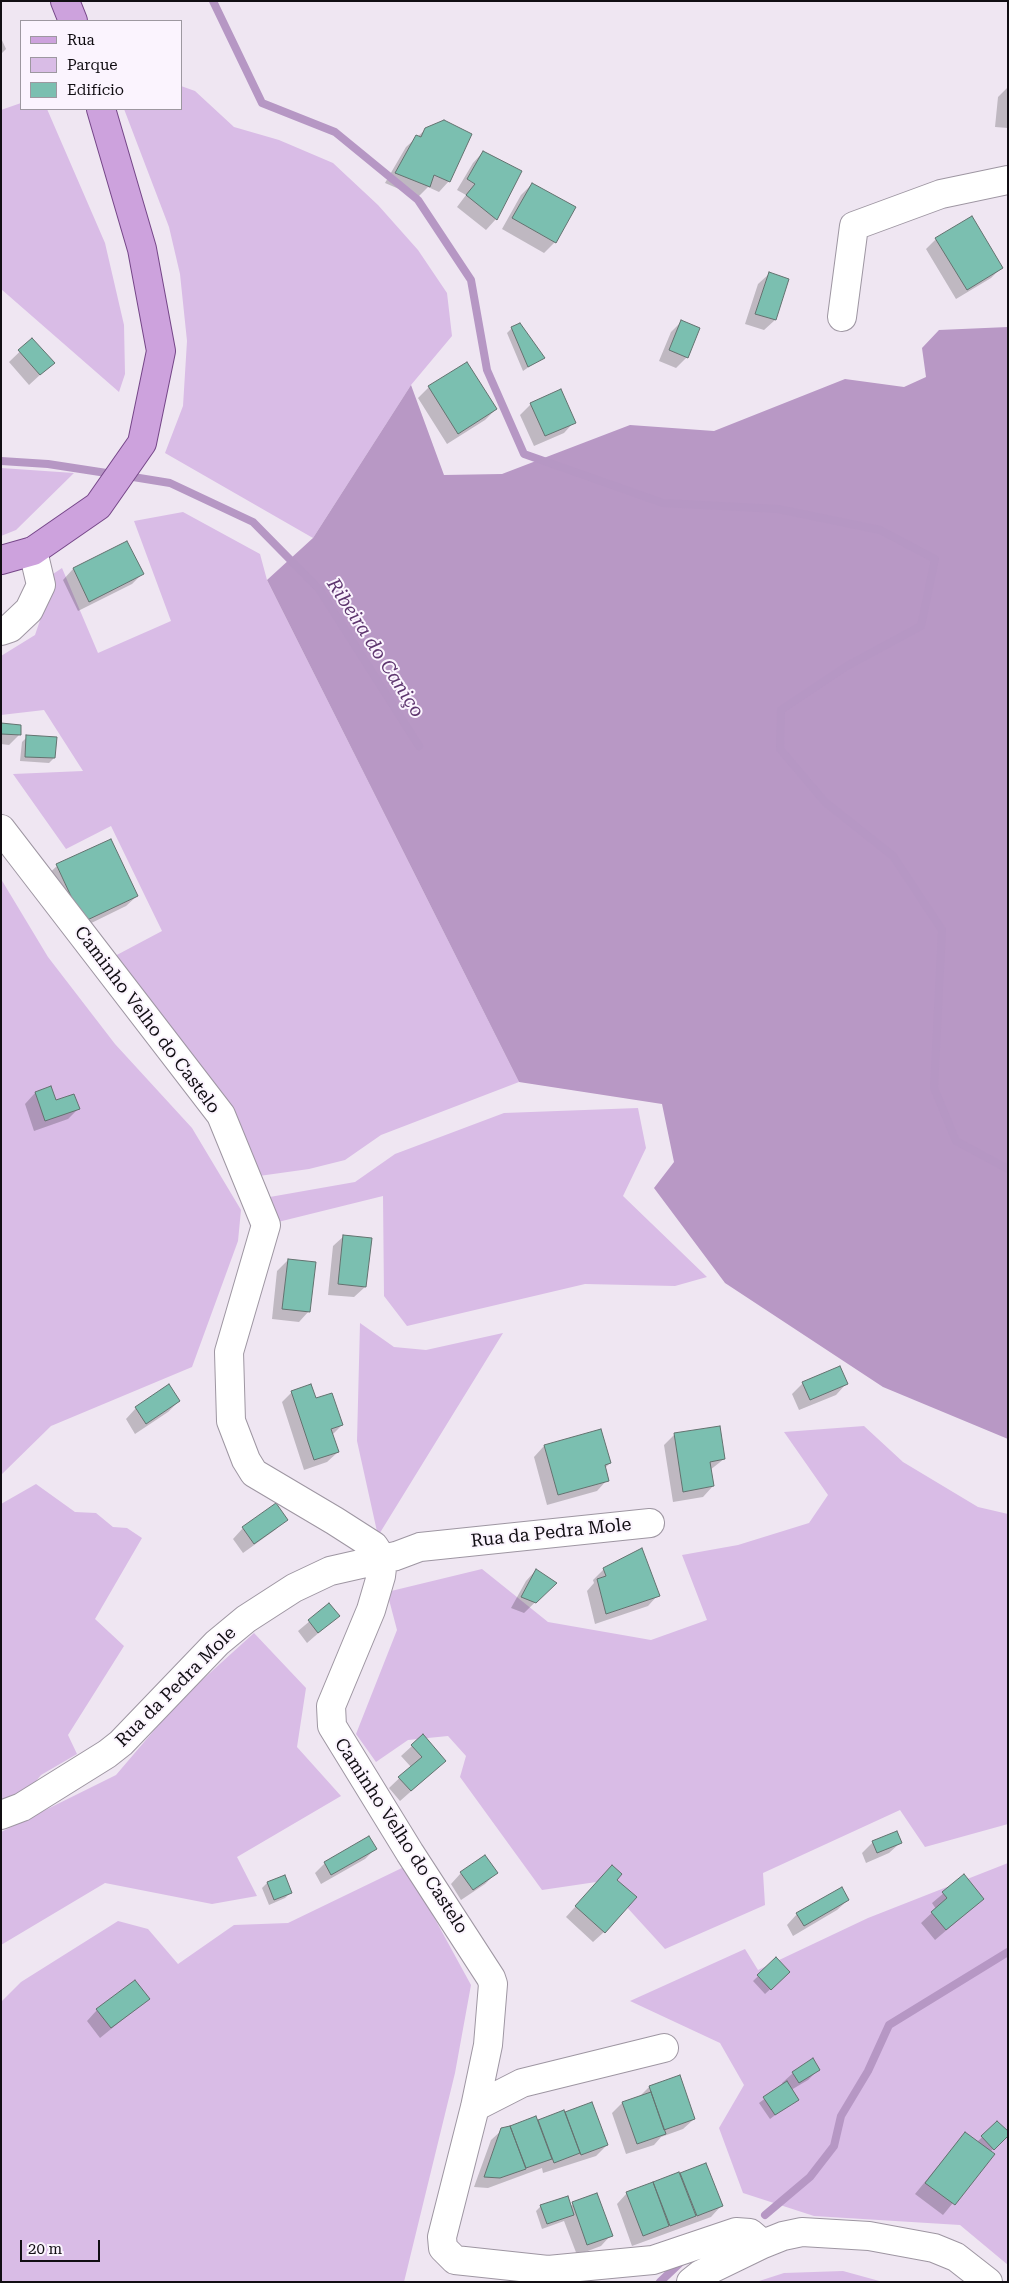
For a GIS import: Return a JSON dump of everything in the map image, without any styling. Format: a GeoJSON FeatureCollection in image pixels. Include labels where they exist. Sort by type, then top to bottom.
{"type":"FeatureCollection","features":[{"type":"Feature","properties":{"kind":"main road"},"geometry":{"type":"LineString","coordinates":[[65,1],[74,20]]}},
{"type":"Feature","properties":{"kind":"main road"},"geometry":{"type":"LineString","coordinates":[[1,560],[33,551],[98,506],[142,443],[161,351],[142,249],[101,110]]}},
{"type":"Feature","properties":{"kind":"street"},"geometry":{"type":"LineString","coordinates":[[842,317],[854,226],[941,194],[1008,180]]}},
{"type":"Feature","properties":{"kind":"street"},"geometry":{"type":"LineString","coordinates":[[1,631],[10,628],[29,610],[41,585],[33,551]]}},
{"type":"Feature","properties":{"kind":"street","name":"Caminho Velho do Castelo"},"geometry":{"type":"LineString","coordinates":[[1,829],[221,1115],[266,1225],[229,1352],[230,1421],[246,1460],[254,1473],[374,1546],[380,1560],[381,1576],[370,1610],[331,1706],[332,1726],[410,1853],[492,1978],[494,1992],[488,2045],[475,2107],[442,2237],[443,2248],[455,2260],[548,2270],[652,2260],[736,2232],[750,2233],[763,2244]]}},
{"type":"Feature","properties":{"kind":"street","name":"Rua da Pedra Mole"},"geometry":{"type":"LineString","coordinates":[[1,1815],[22,1807],[107,1754],[121,1743],[218,1643],[262,1608],[294,1588],[330,1572],[396,1556],[420,1547],[650,1523]]}},
{"type":"Feature","properties":{"kind":"street"},"geometry":{"type":"LineString","coordinates":[[475,2107],[522,2083],[664,2048]]}},
{"type":"Feature","properties":{"kind":"street"},"geometry":{"type":"LineString","coordinates":[[690,2282],[701,2274],[763,2244],[783,2236],[802,2232],[869,2236],[934,2248],[956,2258],[988,2282]]}},
{"type":"Feature","properties":{"kind":"green space"},"geometry":{"type":"Polygon","coordinates":[[[182,86],[195,91],[234,127],[279,140],[333,163],[378,205],[418,250],[447,293],[452,336],[411,385],[313,538],[165,453],[183,406],[187,341],[180,274],[169,227],[124,110],[182,110],[182,86]]]}},
{"type":"Feature","properties":{"kind":"green space"},"geometry":{"type":"Polygon","coordinates":[[[20,103],[20,110],[47,110],[105,243],[124,325],[125,374],[119,392],[1,289],[1,110],[20,103]]]}},
{"type":"Feature","properties":{"kind":"green space"},"geometry":{"type":"Polygon","coordinates":[[[1,468],[74,473],[16,530],[1,536],[1,468]]]}},
{"type":"Feature","properties":{"kind":"green space"},"geometry":{"type":"Polygon","coordinates":[[[183,512],[260,554],[267,580],[519,1082],[381,1135],[345,1160],[309,1169],[259,1176],[113,957],[162,931],[111,826],[66,849],[13,774],[83,771],[44,710],[1,715],[1,656],[35,635],[49,594],[50,576],[62,568],[98,653],[171,621],[134,521],[183,512]]]}},
{"type":"Feature","properties":{"kind":"green space"},"geometry":{"type":"Polygon","coordinates":[[[1,879],[48,957],[115,1044],[192,1128],[241,1210],[238,1241],[192,1367],[51,1426],[1,1475],[1,879]]]}},
{"type":"Feature","properties":{"kind":"green space"},"geometry":{"type":"Polygon","coordinates":[[[638,1108],[646,1148],[623,1196],[707,1277],[675,1286],[585,1284],[407,1326],[384,1296],[383,1196],[278,1222],[264,1198],[355,1182],[395,1154],[504,1113],[638,1108]]]}},
{"type":"Feature","properties":{"kind":"green space"},"geometry":{"type":"Polygon","coordinates":[[[360,1323],[394,1347],[426,1350],[503,1333],[378,1536],[357,1441],[360,1323]]]}},
{"type":"Feature","properties":{"kind":"green space"},"geometry":{"type":"Polygon","coordinates":[[[864,1426],[903,1462],[978,1507],[1008,1514],[1008,1824],[925,1847],[900,1810],[763,1873],[765,1905],[665,1949],[603,1881],[542,1890],[460,1777],[466,1756],[448,1736],[408,1740],[376,1762],[356,1734],[397,1630],[387,1592],[482,1569],[548,1622],[651,1640],[707,1620],[682,1555],[738,1545],[809,1523],[828,1495],[784,1432],[864,1426]]]}},
{"type":"Feature","properties":{"kind":"green space"},"geometry":{"type":"Polygon","coordinates":[[[36,1484],[75,1512],[96,1513],[113,1527],[127,1528],[142,1538],[95,1619],[124,1646],[68,1735],[77,1754],[41,1775],[23,1797],[1,1806],[1,1504],[36,1484]]]}},
{"type":"Feature","properties":{"kind":"green space"},"geometry":{"type":"Polygon","coordinates":[[[254,1633],[306,1688],[297,1747],[341,1796],[237,1857],[257,1896],[212,1904],[105,1883],[1,1945],[1,1832],[116,1775],[179,1701],[254,1633]]]}},
{"type":"Feature","properties":{"kind":"green space"},"geometry":{"type":"Polygon","coordinates":[[[1008,1863],[1008,2265],[960,2225],[814,2216],[743,2193],[719,2128],[744,2085],[720,2043],[630,2001],[745,1949],[758,1970],[868,1918],[1008,1863]]]}},
{"type":"Feature","properties":{"kind":"green space"},"geometry":{"type":"Polygon","coordinates":[[[406,1866],[471,1985],[455,2073],[404,2282],[1,2282],[1,2002],[21,1982],[118,1921],[148,1929],[178,1964],[234,1925],[288,1923],[406,1866]]]}},
{"type":"Feature","properties":{"kind":"green space"},"geometry":{"type":"Polygon","coordinates":[[[843,2271],[883,2282],[756,2282],[784,2273],[843,2271]]]}},
{"type":"Feature","properties":{"kind":"shaded area"},"geometry":{"type":"Polygon","coordinates":[[[1008,327],[1008,1439],[883,1387],[725,1283],[654,1188],[674,1162],[662,1104],[519,1082],[267,580],[313,538],[411,385],[444,475],[502,474],[630,425],[714,431],[845,379],[904,387],[926,377],[922,348],[939,330],[1008,327]]]}},
{"type":"Feature","properties":{"kind":"building"},"geometry":{"type":"Polygon","coordinates":[[[444,120],[472,134],[450,182],[434,175],[430,187],[395,173],[416,135],[421,137],[425,128],[444,120]]]}},
{"type":"Feature","properties":{"kind":"building"},"geometry":{"type":"Polygon","coordinates":[[[483,151],[522,171],[497,220],[466,195],[475,184],[467,179],[483,151]]]}},
{"type":"Feature","properties":{"kind":"building"},"geometry":{"type":"Polygon","coordinates":[[[532,183],[576,207],[556,243],[512,218],[532,183]]]}},
{"type":"Feature","properties":{"kind":"building"},"geometry":{"type":"Polygon","coordinates":[[[972,216],[1003,268],[967,290],[935,238],[972,216]]]}},
{"type":"Feature","properties":{"kind":"building"},"geometry":{"type":"Polygon","coordinates":[[[769,272],[789,279],[776,320],[755,314],[769,272]]]}},
{"type":"Feature","properties":{"kind":"building"},"geometry":{"type":"Polygon","coordinates":[[[681,320],[700,328],[688,358],[669,350],[681,320]]]}},
{"type":"Feature","properties":{"kind":"building"},"geometry":{"type":"Polygon","coordinates":[[[520,323],[545,358],[528,367],[511,327],[520,323]]]}},
{"type":"Feature","properties":{"kind":"building"},"geometry":{"type":"Polygon","coordinates":[[[32,338],[55,363],[40,375],[18,350],[32,338]]]}},
{"type":"Feature","properties":{"kind":"building"},"geometry":{"type":"Polygon","coordinates":[[[467,362],[497,409],[458,434],[428,386],[467,362]]]}},
{"type":"Feature","properties":{"kind":"building"},"geometry":{"type":"Polygon","coordinates":[[[561,389],[576,423],[545,436],[530,403],[561,389]]]}},
{"type":"Feature","properties":{"kind":"building"},"geometry":{"type":"Polygon","coordinates":[[[127,541],[144,574],[89,602],[73,568],[127,541]]]}},
{"type":"Feature","properties":{"kind":"building"},"geometry":{"type":"Polygon","coordinates":[[[1,723],[21,725],[21,735],[1,734],[1,723]]]}},
{"type":"Feature","properties":{"kind":"building"},"geometry":{"type":"Polygon","coordinates":[[[26,735],[57,737],[55,758],[25,757],[26,735]]]}},
{"type":"Feature","properties":{"kind":"building"},"geometry":{"type":"Polygon","coordinates":[[[111,839],[138,896],[83,922],[56,864],[111,839]]]}},
{"type":"Feature","properties":{"kind":"building"},"geometry":{"type":"Polygon","coordinates":[[[51,1086],[56,1100],[74,1094],[80,1109],[45,1121],[35,1092],[51,1086]]]}},
{"type":"Feature","properties":{"kind":"building"},"geometry":{"type":"Polygon","coordinates":[[[343,1235],[372,1238],[366,1287],[338,1284],[343,1235]]]}},
{"type":"Feature","properties":{"kind":"building"},"geometry":{"type":"Polygon","coordinates":[[[288,1259],[316,1262],[310,1312],[282,1309],[288,1259]]]}},
{"type":"Feature","properties":{"kind":"building"},"geometry":{"type":"Polygon","coordinates":[[[840,1366],[848,1384],[810,1400],[802,1382],[840,1366]]]}},
{"type":"Feature","properties":{"kind":"building"},"geometry":{"type":"Polygon","coordinates":[[[169,1384],[180,1401],[146,1424],[135,1407],[169,1384]]]}},
{"type":"Feature","properties":{"kind":"building"},"geometry":{"type":"Polygon","coordinates":[[[311,1384],[316,1398],[332,1393],[343,1425],[331,1429],[339,1452],[314,1460],[291,1391],[311,1384]]]}},
{"type":"Feature","properties":{"kind":"building"},"geometry":{"type":"Polygon","coordinates":[[[720,1426],[725,1459],[710,1462],[714,1486],[683,1492],[674,1433],[720,1426]]]}},
{"type":"Feature","properties":{"kind":"building"},"geometry":{"type":"Polygon","coordinates":[[[601,1429],[611,1463],[605,1465],[609,1481],[558,1495],[544,1445],[601,1429]]]}},
{"type":"Feature","properties":{"kind":"building"},"geometry":{"type":"Polygon","coordinates":[[[276,1503],[288,1520],[254,1544],[242,1527],[276,1503]]]}},
{"type":"Feature","properties":{"kind":"building"},"geometry":{"type":"Polygon","coordinates":[[[642,1548],[660,1596],[606,1614],[597,1579],[606,1576],[603,1568],[642,1548]]]}},
{"type":"Feature","properties":{"kind":"building"},"geometry":{"type":"Polygon","coordinates":[[[536,1569],[557,1583],[536,1603],[521,1597],[536,1569]]]}},
{"type":"Feature","properties":{"kind":"building"},"geometry":{"type":"Polygon","coordinates":[[[329,1603],[340,1616],[318,1633],[308,1620],[329,1603]]]}},
{"type":"Feature","properties":{"kind":"building"},"geometry":{"type":"Polygon","coordinates":[[[423,1734],[446,1761],[411,1791],[398,1777],[422,1757],[411,1745],[423,1734]]]}},
{"type":"Feature","properties":{"kind":"building"},"geometry":{"type":"Polygon","coordinates":[[[897,1831],[902,1843],[877,1853],[872,1841],[897,1831]]]}},
{"type":"Feature","properties":{"kind":"building"},"geometry":{"type":"Polygon","coordinates":[[[369,1836],[377,1849],[331,1875],[324,1862],[369,1836]]]}},
{"type":"Feature","properties":{"kind":"building"},"geometry":{"type":"Polygon","coordinates":[[[485,1855],[498,1873],[473,1890],[460,1872],[485,1855]]]}},
{"type":"Feature","properties":{"kind":"building"},"geometry":{"type":"Polygon","coordinates":[[[612,1865],[622,1874],[617,1880],[637,1897],[605,1933],[575,1906],[612,1865]]]}},
{"type":"Feature","properties":{"kind":"building"},"geometry":{"type":"Polygon","coordinates":[[[964,1874],[984,1899],[946,1930],[931,1912],[947,1898],[942,1892],[964,1874]]]}},
{"type":"Feature","properties":{"kind":"building"},"geometry":{"type":"Polygon","coordinates":[[[285,1875],[292,1893],[274,1900],[267,1882],[285,1875]]]}},
{"type":"Feature","properties":{"kind":"building"},"geometry":{"type":"Polygon","coordinates":[[[842,1887],[849,1900],[804,1926],[796,1913],[842,1887]]]}},
{"type":"Feature","properties":{"kind":"building"},"geometry":{"type":"Polygon","coordinates":[[[776,1957],[790,1972],[771,1990],[757,1975],[776,1957]]]}},
{"type":"Feature","properties":{"kind":"building"},"geometry":{"type":"Polygon","coordinates":[[[135,1980],[150,1999],[111,2028],[96,2009],[135,1980]]]}},
{"type":"Feature","properties":{"kind":"building"},"geometry":{"type":"Polygon","coordinates":[[[813,2058],[820,2070],[799,2083],[792,2072],[813,2058]]]}},
{"type":"Feature","properties":{"kind":"building"},"geometry":{"type":"Polygon","coordinates":[[[680,2075],[695,2119],[664,2130],[649,2086],[680,2075]]]}},
{"type":"Feature","properties":{"kind":"building"},"geometry":{"type":"Polygon","coordinates":[[[787,2081],[799,2100],[775,2115],[763,2097],[787,2081]]]}},
{"type":"Feature","properties":{"kind":"building"},"geometry":{"type":"Polygon","coordinates":[[[651,2092],[666,2134],[637,2144],[622,2102],[651,2092]]]}},
{"type":"Feature","properties":{"kind":"building"},"geometry":{"type":"Polygon","coordinates":[[[592,2102],[608,2145],[581,2155],[565,2112],[592,2102]]]}},
{"type":"Feature","properties":{"kind":"building"},"geometry":{"type":"Polygon","coordinates":[[[564,2110],[580,2153],[554,2163],[538,2120],[564,2110]]]}},
{"type":"Feature","properties":{"kind":"building"},"geometry":{"type":"Polygon","coordinates":[[[536,2116],[552,2159],[526,2168],[510,2126],[536,2116]]]}},
{"type":"Feature","properties":{"kind":"building"},"geometry":{"type":"Polygon","coordinates":[[[997,2121],[1008,2131],[1008,2136],[994,2150],[981,2136],[997,2121]]]}},
{"type":"Feature","properties":{"kind":"building"},"geometry":{"type":"Polygon","coordinates":[[[510,2126],[526,2169],[500,2178],[484,2177],[501,2128],[510,2126]]]}},
{"type":"Feature","properties":{"kind":"building"},"geometry":{"type":"Polygon","coordinates":[[[965,2132],[995,2154],[955,2205],[925,2183],[965,2132]]]}},
{"type":"Feature","properties":{"kind":"building"},"geometry":{"type":"Polygon","coordinates":[[[706,2163],[723,2206],[697,2216],[680,2173],[706,2163]]]}},
{"type":"Feature","properties":{"kind":"building"},"geometry":{"type":"Polygon","coordinates":[[[679,2172],[696,2216],[670,2226],[653,2182],[679,2172]]]}},
{"type":"Feature","properties":{"kind":"building"},"geometry":{"type":"Polygon","coordinates":[[[653,2182],[669,2226],[643,2236],[626,2192],[653,2182]]]}},
{"type":"Feature","properties":{"kind":"building"},"geometry":{"type":"Polygon","coordinates":[[[597,2193],[613,2236],[587,2245],[572,2202],[597,2193]]]}},
{"type":"Feature","properties":{"kind":"building"},"geometry":{"type":"Polygon","coordinates":[[[568,2196],[574,2215],[547,2224],[540,2205],[568,2196]]]}},
{"type":"Feature","properties":{"kind":"waterway"},"geometry":{"type":"LineString","coordinates":[[213,1],[262,103],[335,132],[418,200],[471,280],[487,370],[524,454],[663,503],[778,509],[880,530],[935,559],[921,626],[847,666],[781,710],[780,749],[825,802],[893,856],[942,930],[934,1088],[956,1141],[1008,1169]]}},
{"type":"Feature","properties":{"kind":"waterway","name":"Ribeira do Caniço"},"geometry":{"type":"LineString","coordinates":[[1,461],[48,464],[113,474]]}},
{"type":"Feature","properties":{"kind":"waterway","name":"Ribeira do Caniço"},"geometry":{"type":"LineString","coordinates":[[127,476],[170,483],[253,522],[319,589],[419,746]]}},
{"type":"Feature","properties":{"kind":"waterway"},"geometry":{"type":"LineString","coordinates":[[765,2215],[810,2177],[834,2146],[841,2116],[868,2071],[889,2025],[1008,1952]]}},
{"type":"Feature","properties":{"kind":"waterway"},"geometry":{"type":"LineString","coordinates":[[660,2282],[682,2261]]}}]}
